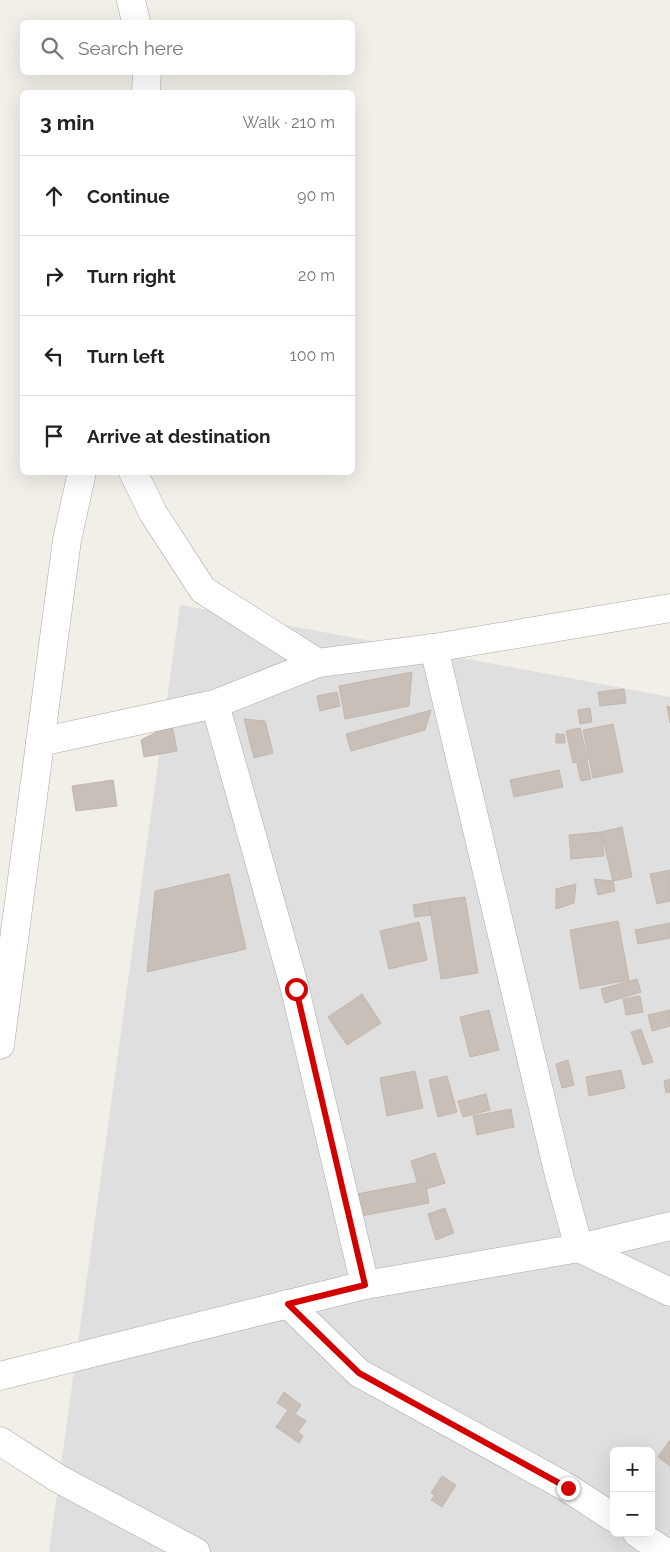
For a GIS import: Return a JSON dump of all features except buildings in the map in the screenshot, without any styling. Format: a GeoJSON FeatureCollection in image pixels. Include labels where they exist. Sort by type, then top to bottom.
{"type":"FeatureCollection","features":[{"type":"Feature","properties":{"kind":"street"},"geometry":{"type":"LineString","coordinates":[[131,0],[136,20]]}},
{"type":"Feature","properties":{"kind":"street"},"geometry":{"type":"LineString","coordinates":[[146,90],[147,75]]}},
{"type":"Feature","properties":{"kind":"street"},"geometry":{"type":"LineString","coordinates":[[0,1045],[67,540],[81,475]]}},
{"type":"Feature","properties":{"kind":"street"},"geometry":{"type":"LineString","coordinates":[[134,475],[153,513],[202,590],[318,663]]}},
{"type":"Feature","properties":{"kind":"street"},"geometry":{"type":"LineString","coordinates":[[40,742],[215,704],[318,663],[434,648],[670,608]]}},
{"type":"Feature","properties":{"kind":"street"},"geometry":{"type":"LineString","coordinates":[[434,648],[553,1152],[579,1248],[670,1292]]}},
{"type":"Feature","properties":{"kind":"street"},"geometry":{"type":"LineString","coordinates":[[215,704],[296,989],[365,1285]]}},
{"type":"Feature","properties":{"kind":"street"},"geometry":{"type":"LineString","coordinates":[[0,1376],[365,1285],[579,1248],[670,1226]]}},
{"type":"Feature","properties":{"kind":"street"},"geometry":{"type":"LineString","coordinates":[[288,1304],[359,1373],[568,1488],[610,1515]]}},
{"type":"Feature","properties":{"kind":"street"},"geometry":{"type":"LineString","coordinates":[[0,1441],[59,1479],[196,1552]]}},
{"type":"Feature","properties":{"kind":"street"},"geometry":{"type":"LineString","coordinates":[[643,1537],[665,1552]]}},
{"type":"Feature","properties":{"kind":"shaded area"},"geometry":{"type":"Polygon","coordinates":[[[180,605],[670,697],[670,1552],[49,1552],[180,605]]]}},
{"type":"Feature","properties":{"kind":"route"},"geometry":{"type":"LineString","coordinates":[[296,989],[365,1285],[288,1304],[359,1373],[568,1488]]}}]}
